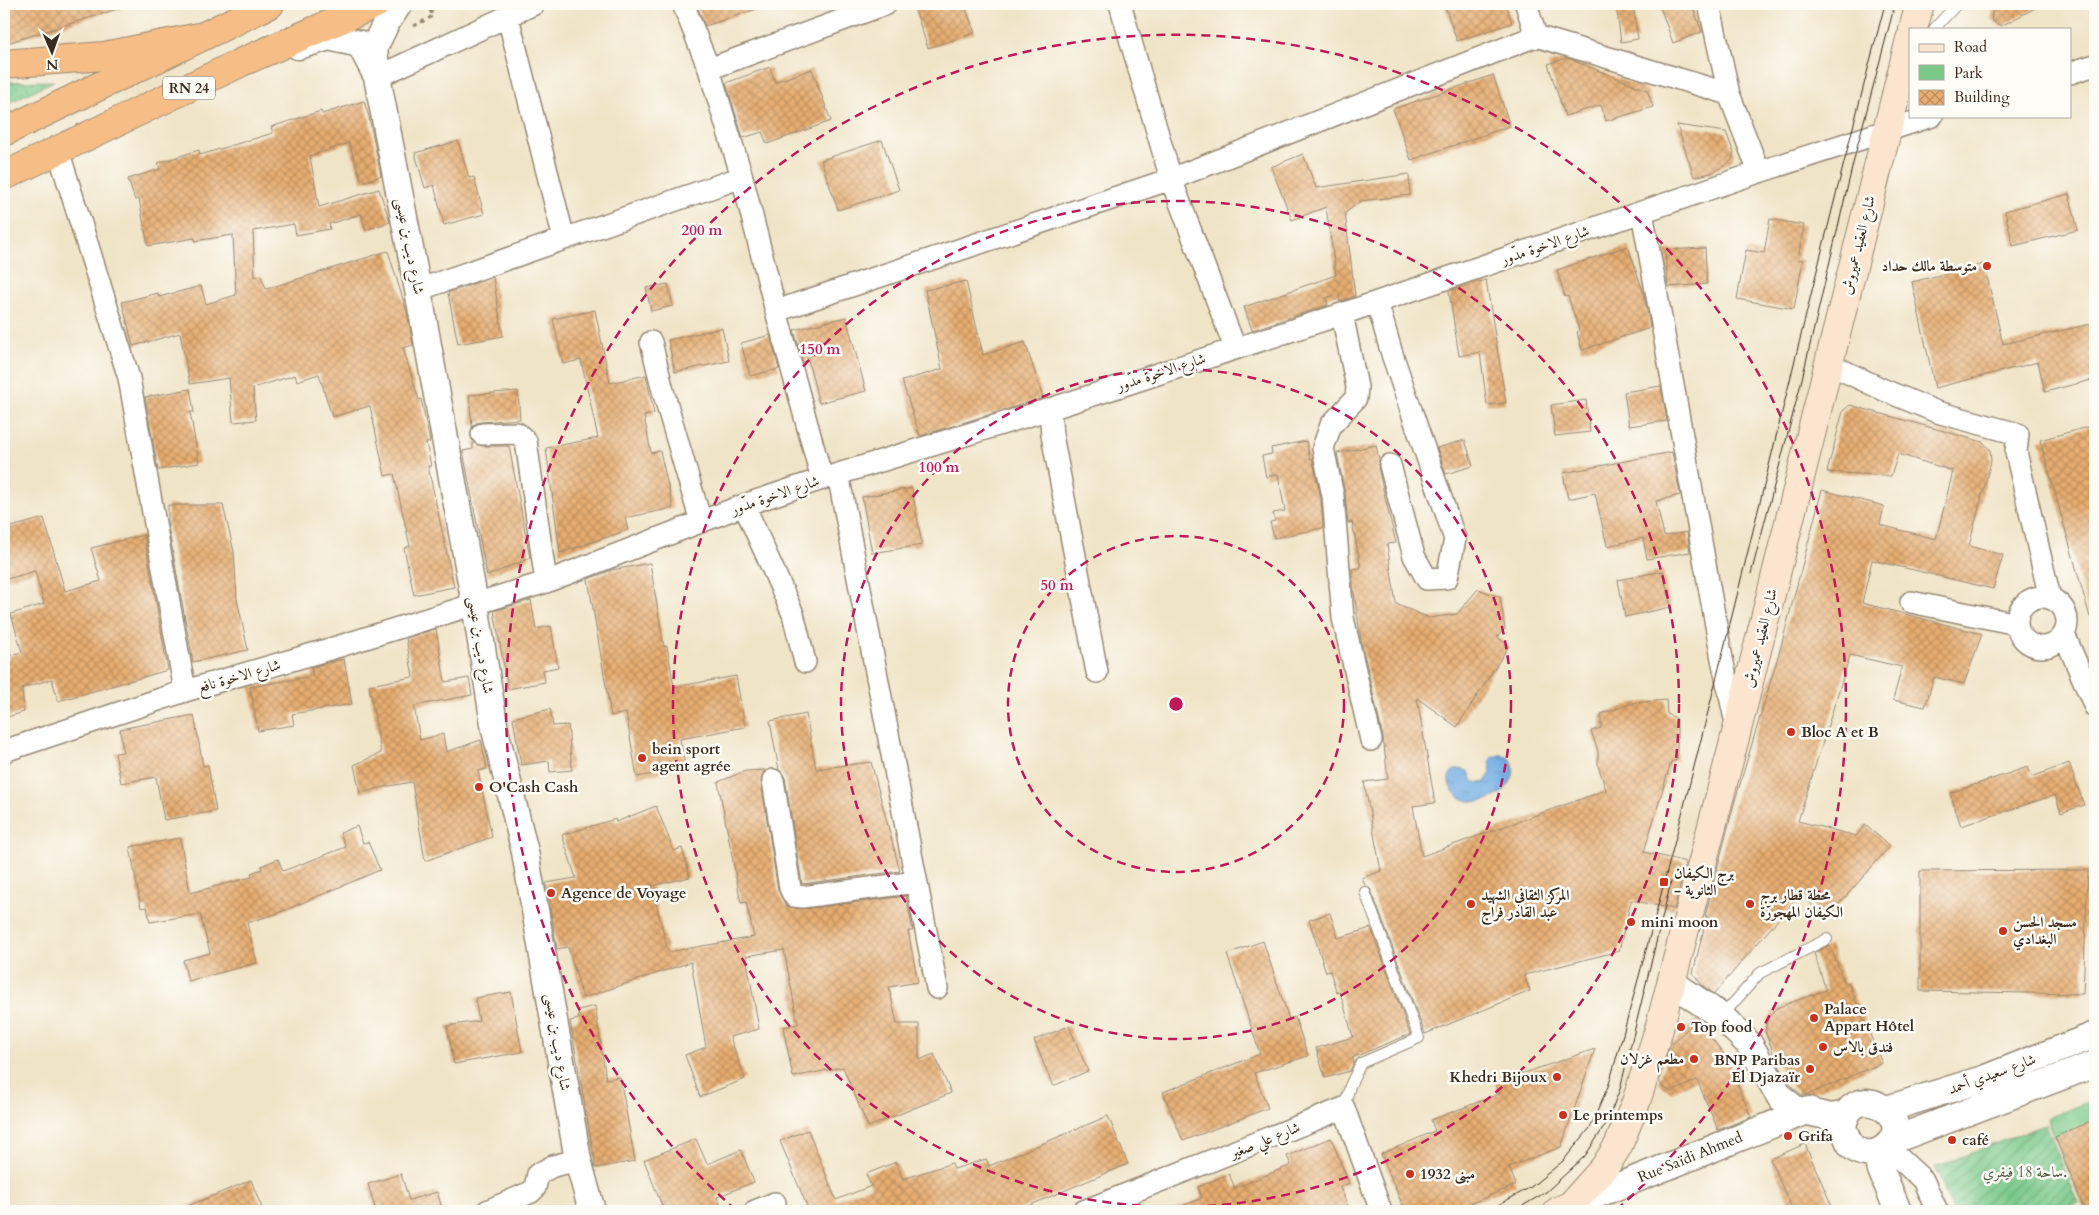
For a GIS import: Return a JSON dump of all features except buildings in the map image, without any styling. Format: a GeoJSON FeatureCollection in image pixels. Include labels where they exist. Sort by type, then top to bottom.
{"type":"FeatureCollection","features":[{"type":"Feature","properties":{"kind":"highway","name":"RN 24"},"geometry":{"type":"LineString","coordinates":[[4,132],[270,4]]}},
{"type":"Feature","properties":{"kind":"highway","name":"RN 24"},"geometry":{"type":"LineString","coordinates":[[4,176],[242,62],[376,4]]}},
{"type":"Feature","properties":{"kind":"highway"},"geometry":{"type":"LineString","coordinates":[[4,64],[104,56],[199,38]]}},
{"type":"Feature","properties":{"kind":"main road"},"geometry":{"type":"LineString","coordinates":[[1913,28],[1920,4]]}},
{"type":"Feature","properties":{"kind":"main road","name":"شارع العقيد عميروش"},"geometry":{"type":"LineString","coordinates":[[1565,1208],[1604,1168],[1618,1146],[1650,1059],[1737,730],[1908,50]]}},
{"type":"Feature","properties":{"kind":"street"},"geometry":{"type":"LineString","coordinates":[[377,77],[374,48],[386,23],[399,4]]}},
{"type":"Feature","properties":{"kind":"street"},"geometry":{"type":"LineString","coordinates":[[377,77],[534,4]]}},
{"type":"Feature","properties":{"kind":"street"},"geometry":{"type":"LineString","coordinates":[[683,4],[709,69],[742,177],[776,311],[830,477],[937,988]]}},
{"type":"Feature","properties":{"kind":"street"},"geometry":{"type":"LineString","coordinates":[[709,69],[886,4]]}},
{"type":"Feature","properties":{"kind":"street"},"geometry":{"type":"LineString","coordinates":[[1120,4],[1171,179],[1235,348]]}},
{"type":"Feature","properties":{"kind":"street"},"geometry":{"type":"LineString","coordinates":[[1526,4],[1536,36]]}},
{"type":"Feature","properties":{"kind":"street"},"geometry":{"type":"LineString","coordinates":[[1709,4],[1729,94],[1759,172]]}},
{"type":"Feature","properties":{"kind":"street"},"geometry":{"type":"LineString","coordinates":[[508,17],[564,239]]}},
{"type":"Feature","properties":{"kind":"street"},"geometry":{"type":"LineString","coordinates":[[776,311],[1171,179],[1536,36],[1729,94]]}},
{"type":"Feature","properties":{"kind":"street"},"geometry":{"type":"LineString","coordinates":[[242,62],[329,37],[360,44],[377,77]]}},
{"type":"Feature","properties":{"kind":"street"},"geometry":{"type":"LineString","coordinates":[[2072,72],[2095,65]]}},
{"type":"Feature","properties":{"kind":"street","name":"شارع ديب بن عيسى"},"geometry":{"type":"LineString","coordinates":[[377,77],[475,604],[495,730],[526,862],[578,1160],[592,1211]]}},
{"type":"Feature","properties":{"kind":"street","name":"شارع الاخوة مدّور"},"geometry":{"type":"LineString","coordinates":[[475,604],[546,582],[744,505],[1050,409],[1342,314],[1759,172],[1926,118]]}},
{"type":"Feature","properties":{"kind":"street"},"geometry":{"type":"LineString","coordinates":[[58,150],[129,378],[185,691]]}},
{"type":"Feature","properties":{"kind":"street"},"geometry":{"type":"LineString","coordinates":[[418,290],[742,177]]}},
{"type":"Feature","properties":{"kind":"street"},"geometry":{"type":"LineString","coordinates":[[1642,212],[1722,659],[1737,730]]}},
{"type":"Feature","properties":{"kind":"street"},"geometry":{"type":"LineString","coordinates":[[1377,302],[1392,354],[1455,539],[1447,578],[1428,579],[1414,556],[1390,465]]}},
{"type":"Feature","properties":{"kind":"street"},"geometry":{"type":"LineString","coordinates":[[1342,314],[1357,387],[1356,398],[1331,425],[1323,448],[1333,496],[1344,618],[1371,740]]}},
{"type":"Feature","properties":{"kind":"street"},"geometry":{"type":"LineString","coordinates":[[651,342],[663,391],[701,522]]}},
{"type":"Feature","properties":{"kind":"street"},"geometry":{"type":"LineString","coordinates":[[1829,364],[1884,390],[1938,412],[2018,434],[2016,452],[2050,598]]}},
{"type":"Feature","properties":{"kind":"street"},"geometry":{"type":"LineString","coordinates":[[1050,409],[1052,435],[1098,672]]}},
{"type":"Feature","properties":{"kind":"street"},"geometry":{"type":"LineString","coordinates":[[482,434],[517,433],[526,441],[546,582]]}},
{"type":"Feature","properties":{"kind":"street"},"geometry":{"type":"LineString","coordinates":[[744,505],[793,614],[805,662]]}},
{"type":"Feature","properties":{"kind":"street"},"geometry":{"type":"LineString","coordinates":[[2034,598],[2050,598],[2056,601],[2066,612],[2068,620],[2064,634],[2059,641],[2052,645],[2037,646],[2023,638],[2017,624],[2018,615],[2026,602],[2034,598]]}},
{"type":"Feature","properties":{"kind":"street"},"geometry":{"type":"LineString","coordinates":[[1911,602],[2017,624]]}},
{"type":"Feature","properties":{"kind":"street","name":"شارع الاخوة نافع"},"geometry":{"type":"LineString","coordinates":[[4,751],[185,691],[475,604]]}},
{"type":"Feature","properties":{"kind":"street"},"geometry":{"type":"LineString","coordinates":[[2064,634],[2095,707]]}},
{"type":"Feature","properties":{"kind":"street"},"geometry":{"type":"LineString","coordinates":[[774,780],[790,888],[794,896],[802,897],[916,882]]}},
{"type":"Feature","properties":{"kind":"street"},"geometry":{"type":"LineString","coordinates":[[1670,982],[1722,1017],[1750,1045],[1780,1097],[1795,1108],[1833,1117],[1861,1103],[1879,1104],[1887,1109],[1894,1124],[1884,1147],[1898,1211]]}},
{"type":"Feature","properties":{"kind":"street","name":"شارع سعيدي أحمد"},"geometry":{"type":"LineString","coordinates":[[1887,1109],[1983,1079],[2095,1034]]}},
{"type":"Feature","properties":{"kind":"street","name":"شارع سعيدي أحمد"},"geometry":{"type":"LineString","coordinates":[[1884,1147],[2095,1064]]}},
{"type":"Feature","properties":{"kind":"street"},"geometry":{"type":"LineString","coordinates":[[1344,1108],[1381,1211]]}},
{"type":"Feature","properties":{"kind":"street","name":"شارع علي صغير"},"geometry":{"type":"LineString","coordinates":[[1084,1211],[1344,1108]]}},
{"type":"Feature","properties":{"kind":"street"},"geometry":{"type":"LineString","coordinates":[[1833,1117],[1853,1148],[1859,1151],[1884,1147],[1923,1180],[1937,1211]]}},
{"type":"Feature","properties":{"kind":"street","name":"Rue Saïdi Ahmed"},"geometry":{"type":"LineString","coordinates":[[1565,1208],[1833,1117]]}},
{"type":"Feature","properties":{"kind":"street"},"geometry":{"type":"LineString","coordinates":[[487,1211],[531,1192],[535,1188],[538,1174],[553,1166],[578,1160]]}},
{"type":"Feature","properties":{"kind":"street"},"geometry":{"type":"LineString","coordinates":[[756,1211],[775,1202]]}},
{"type":"Feature","properties":{"kind":"lane"},"geometry":{"type":"LineString","coordinates":[[1935,28],[1957,4]]}},
{"type":"Feature","properties":{"kind":"lane"},"geometry":{"type":"LineString","coordinates":[[1344,1108],[1350,1086],[1361,1063],[1419,1038],[1365,892]]}},
{"type":"Feature","properties":{"kind":"lane"},"geometry":{"type":"LineString","coordinates":[[1722,1017],[1760,973],[1827,939]]}},
{"type":"Feature","properties":{"kind":"green space"},"geometry":{"type":"Polygon","coordinates":[[[54,81],[4,105],[4,82],[54,81]]]}},
{"type":"Feature","properties":{"kind":"green space"},"geometry":{"type":"Polygon","coordinates":[[[2095,1099],[2095,1211],[2085,1211],[2047,1118],[2095,1099]]]}},
{"type":"Feature","properties":{"kind":"green space","name":"ساحة 18 فيفري."},"geometry":{"type":"Polygon","coordinates":[[[2046,1124],[2078,1204],[2059,1211],[1953,1211],[1935,1167],[2046,1124]]]}},
{"type":"Feature","properties":{"kind":"water"},"geometry":{"type":"Polygon","coordinates":[[[1502,754],[1509,758],[1514,770],[1510,783],[1500,794],[1481,801],[1469,801],[1454,792],[1449,778],[1452,772],[1458,769],[1465,770],[1469,772],[1474,782],[1484,783],[1491,773],[1491,758],[1502,754]]]}},
{"type":"Feature","properties":{"kind":"tram line"},"geometry":{"type":"LineString","coordinates":[[1487,1211],[1531,1187],[1563,1161],[1590,1128],[1609,1084],[1682,815],[1885,4]]}},
{"type":"Feature","properties":{"kind":"tram line"},"geometry":{"type":"LineString","coordinates":[[1751,574],[1801,383],[1856,151],[1895,4]]}},
{"type":"Feature","properties":{"kind":"tram line"},"geometry":{"type":"LineString","coordinates":[[1514,1211],[1546,1192],[1585,1156],[1606,1124],[1620,1089],[1671,882]]}},
{"type":"Feature","properties":{"kind":"place","name":"متوسطة مالك حداد"},"geometry":{"type":"Point","coordinates":[1987,266]}},
{"type":"Feature","properties":{"kind":"place","name":"Bloc A et B"},"geometry":{"type":"Point","coordinates":[1791,732]}},
{"type":"Feature","properties":{"kind":"place","name":"bein sport agent agrée"},"geometry":{"type":"Point","coordinates":[642,758]}},
{"type":"Feature","properties":{"kind":"place","name":"O'Cash Cash"},"geometry":{"type":"Point","coordinates":[479,787]}},
{"type":"Feature","properties":{"kind":"place","name":"برج الكيفان - الثانوية"},"geometry":{"type":"Point","coordinates":[1664,882]}},
{"type":"Feature","properties":{"kind":"place","name":"Agence de Voyage"},"geometry":{"type":"Point","coordinates":[551,893]}},
{"type":"Feature","properties":{"kind":"place","name":"المركز الثقافي الشهيد عبد القادر فراج"},"geometry":{"type":"Point","coordinates":[1471,904]}},
{"type":"Feature","properties":{"kind":"place","name":"محطة قطار برج الكيفان المهجورة"},"geometry":{"type":"Point","coordinates":[1750,904]}},
{"type":"Feature","properties":{"kind":"place","name":"mini moon"},"geometry":{"type":"Point","coordinates":[1631,922]}},
{"type":"Feature","properties":{"kind":"place","name":"مسجد الحسن البغدادي"},"geometry":{"type":"Point","coordinates":[2003,931]}},
{"type":"Feature","properties":{"kind":"place","name":"Palace Appart Hôtel"},"geometry":{"type":"Point","coordinates":[1814,1018]}},
{"type":"Feature","properties":{"kind":"place","name":"Top food"},"geometry":{"type":"Point","coordinates":[1681,1027]}},
{"type":"Feature","properties":{"kind":"place","name":"فندق بالاس"},"geometry":{"type":"Point","coordinates":[1823,1047]}},
{"type":"Feature","properties":{"kind":"place","name":"مطعم غزلان"},"geometry":{"type":"Point","coordinates":[1694,1059]}},
{"type":"Feature","properties":{"kind":"place","name":"BNP Paribas El Djazaïr"},"geometry":{"type":"Point","coordinates":[1810,1069]}},
{"type":"Feature","properties":{"kind":"place","name":"Khedri Bijoux"},"geometry":{"type":"Point","coordinates":[1557,1077]}},
{"type":"Feature","properties":{"kind":"place","name":"Le printemps"},"geometry":{"type":"Point","coordinates":[1563,1115]}},
{"type":"Feature","properties":{"kind":"place","name":"Grifa"},"geometry":{"type":"Point","coordinates":[1788,1136]}},
{"type":"Feature","properties":{"kind":"place","name":"café"},"geometry":{"type":"Point","coordinates":[1952,1140]}},
{"type":"Feature","properties":{"kind":"place","name":"مبنى 1932"},"geometry":{"type":"Point","coordinates":[1410,1174]}}]}
